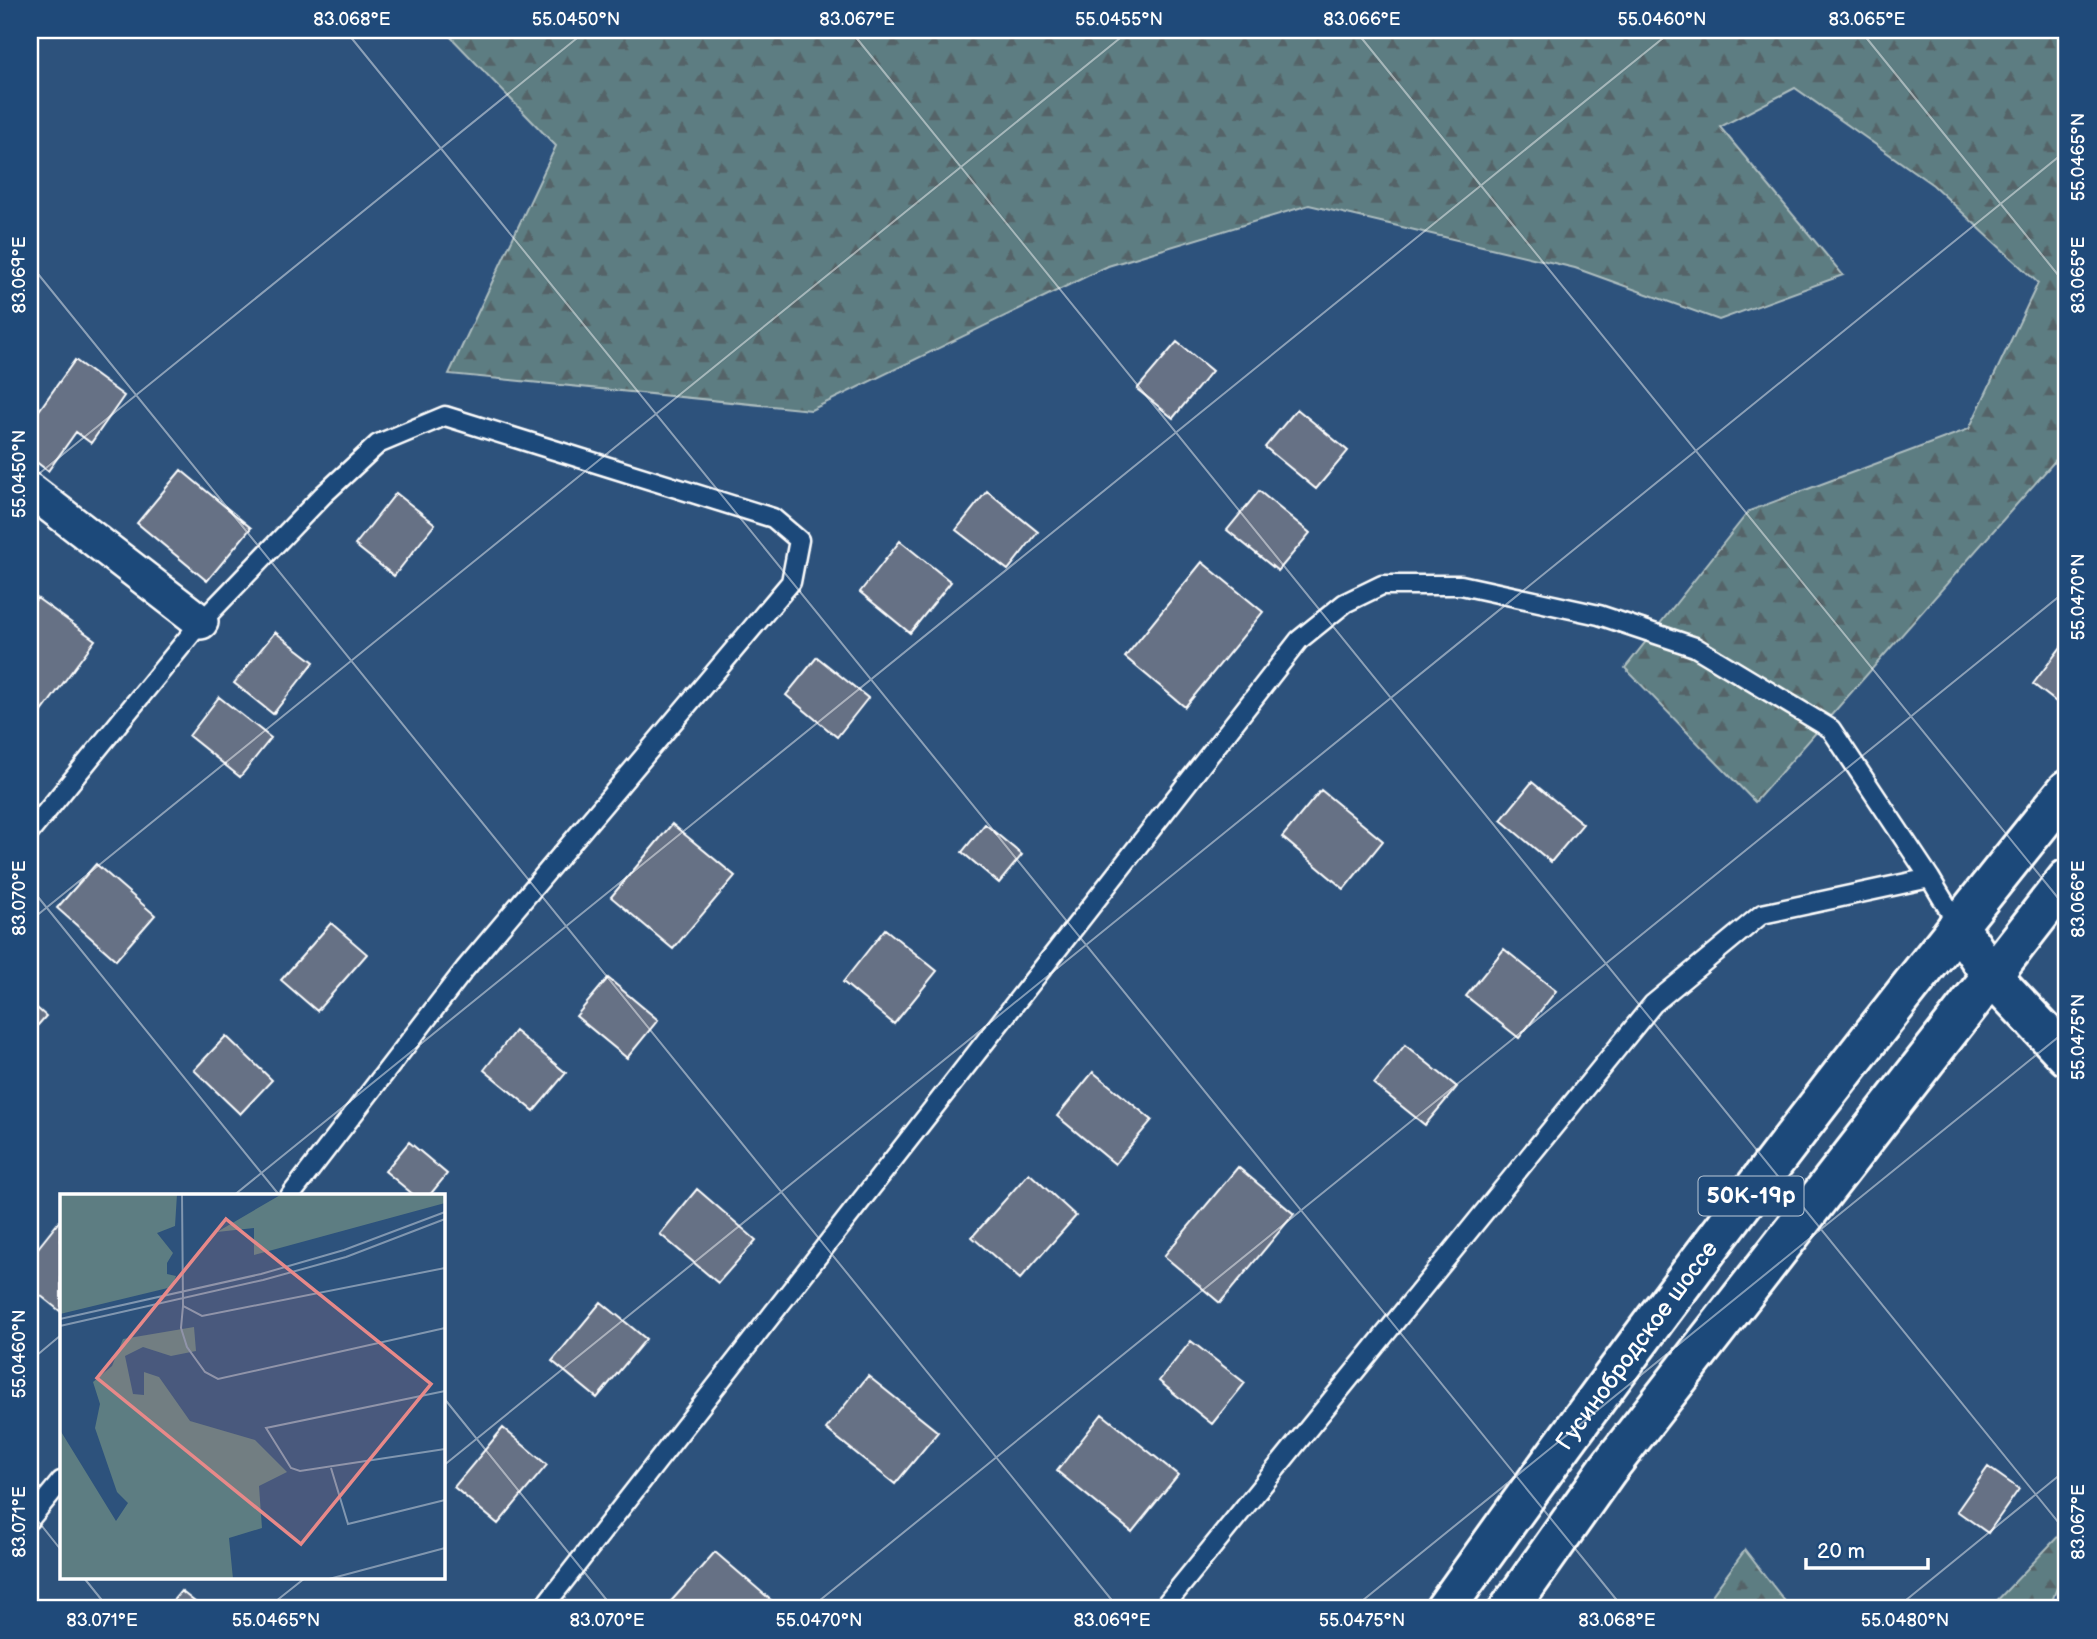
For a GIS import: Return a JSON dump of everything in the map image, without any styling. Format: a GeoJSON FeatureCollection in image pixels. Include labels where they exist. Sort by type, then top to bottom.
{"type":"FeatureCollection","features":[{"type":"Feature","properties":{"kind":"main road","name":"Гусинобродское шоссе"},"geometry":{"type":"LineString","coordinates":[[1446,1609],[1564,1440],[1958,925],[2067,790]]}},
{"type":"Feature","properties":{"kind":"main road","name":"Гусинобродское шоссе"},"geometry":{"type":"LineString","coordinates":[[1509,1609],[1607,1470],[1990,974],[2067,879]]}},
{"type":"Feature","properties":{"kind":"main road"},"geometry":{"type":"LineString","coordinates":[[1958,925],[1990,974],[2067,1056]]}},
{"type":"Feature","properties":{"kind":"street"},"geometry":{"type":"LineString","coordinates":[[30,490],[201,622]]}},
{"type":"Feature","properties":{"kind":"lane"},"geometry":{"type":"LineString","coordinates":[[30,832],[201,622],[323,495],[378,444],[445,416],[774,518],[799,540],[791,582],[466,969],[292,1194]]}},
{"type":"Feature","properties":{"kind":"lane"},"geometry":{"type":"LineString","coordinates":[[542,1609],[1299,640],[1345,603],[1382,585],[1461,585],[1599,615],[1695,647],[1831,729],[1958,925]]}},
{"type":"Feature","properties":{"kind":"lane"},"geometry":{"type":"LineString","coordinates":[[1162,1609],[1653,1004],[1762,914],[1930,878]]}},
{"type":"Feature","properties":{"kind":"lane"},"geometry":{"type":"LineString","coordinates":[[30,1519],[60,1482]]}},
{"type":"Feature","properties":{"kind":"green space"},"geometry":{"type":"Polygon","coordinates":[[[444,30],[2067,30],[2067,447],[1755,802],[1625,668],[1749,511],[1969,429],[2038,283],[1933,185],[1795,88],[1720,127],[1843,275],[1719,320],[1575,268],[1309,205],[1108,266],[811,410],[449,374],[556,146],[444,30]]]}},
{"type":"Feature","properties":{"kind":"green space"},"geometry":{"type":"Polygon","coordinates":[[[2067,1527],[2067,1561],[2049,1609],[1989,1609],[2067,1527]]]}},
{"type":"Feature","properties":{"kind":"green space"},"geometry":{"type":"Polygon","coordinates":[[[1745,1550],[1791,1609],[1702,1609],[1745,1550]]]}},
{"type":"Feature","properties":{"kind":"building"},"geometry":{"type":"Polygon","coordinates":[[[1177,342],[1212,371],[1173,418],[1137,389],[1177,342]]]}},
{"type":"Feature","properties":{"kind":"building"},"geometry":{"type":"Polygon","coordinates":[[[75,360],[124,396],[91,443],[76,432],[48,471],[30,457],[30,423],[75,360]]]}},
{"type":"Feature","properties":{"kind":"building"},"geometry":{"type":"Polygon","coordinates":[[[1297,409],[1348,451],[1316,489],[1265,447],[1297,409]]]}},
{"type":"Feature","properties":{"kind":"building"},"geometry":{"type":"Polygon","coordinates":[[[181,470],[251,528],[207,581],[137,523],[181,470]]]}},
{"type":"Feature","properties":{"kind":"building"},"geometry":{"type":"Polygon","coordinates":[[[987,491],[1038,532],[1008,570],[956,530],[987,491]]]}},
{"type":"Feature","properties":{"kind":"building"},"geometry":{"type":"Polygon","coordinates":[[[1259,491],[1310,533],[1278,571],[1227,530],[1259,491]]]}},
{"type":"Feature","properties":{"kind":"building"},"geometry":{"type":"Polygon","coordinates":[[[396,493],[435,524],[394,576],[355,545],[396,493]]]}},
{"type":"Feature","properties":{"kind":"building"},"geometry":{"type":"Polygon","coordinates":[[[900,541],[951,582],[910,633],[860,592],[900,541]]]}},
{"type":"Feature","properties":{"kind":"building"},"geometry":{"type":"Polygon","coordinates":[[[1202,562],[1263,612],[1185,707],[1125,657],[1202,562]]]}},
{"type":"Feature","properties":{"kind":"building"},"geometry":{"type":"Polygon","coordinates":[[[37,598],[95,640],[38,717],[30,711],[30,607],[37,598]]]}},
{"type":"Feature","properties":{"kind":"building"},"geometry":{"type":"Polygon","coordinates":[[[275,632],[314,662],[273,714],[234,683],[275,632]]]}},
{"type":"Feature","properties":{"kind":"building"},"geometry":{"type":"Polygon","coordinates":[[[2067,639],[2067,704],[2064,708],[2033,684],[2067,639]]]}},
{"type":"Feature","properties":{"kind":"building"},"geometry":{"type":"Polygon","coordinates":[[[817,657],[868,698],[837,737],[786,695],[817,657]]]}},
{"type":"Feature","properties":{"kind":"building"},"geometry":{"type":"Polygon","coordinates":[[[219,697],[271,738],[240,777],[189,736],[219,697]]]}},
{"type":"Feature","properties":{"kind":"building"},"geometry":{"type":"Polygon","coordinates":[[[1532,782],[1583,824],[1551,862],[1501,820],[1532,782]]]}},
{"type":"Feature","properties":{"kind":"building"},"geometry":{"type":"Polygon","coordinates":[[[1321,790],[1383,841],[1344,889],[1282,837],[1321,790]]]}},
{"type":"Feature","properties":{"kind":"building"},"geometry":{"type":"Polygon","coordinates":[[[672,824],[735,876],[673,949],[611,897],[672,824]]]}},
{"type":"Feature","properties":{"kind":"building"},"geometry":{"type":"Polygon","coordinates":[[[985,824],[1022,855],[999,883],[962,852],[985,824]]]}},
{"type":"Feature","properties":{"kind":"building"},"geometry":{"type":"Polygon","coordinates":[[[96,864],[155,915],[116,960],[57,908],[96,864]]]}},
{"type":"Feature","properties":{"kind":"building"},"geometry":{"type":"Polygon","coordinates":[[[331,923],[367,954],[317,1011],[281,980],[331,923]]]}},
{"type":"Feature","properties":{"kind":"building"},"geometry":{"type":"Polygon","coordinates":[[[885,929],[937,971],[894,1024],[843,982],[885,929]]]}},
{"type":"Feature","properties":{"kind":"building"},"geometry":{"type":"Polygon","coordinates":[[[1504,949],[1556,991],[1519,1038],[1466,996],[1504,949]]]}},
{"type":"Feature","properties":{"kind":"building"},"geometry":{"type":"Polygon","coordinates":[[[608,978],[658,1020],[627,1058],[576,1016],[608,978]]]}},
{"type":"Feature","properties":{"kind":"building"},"geometry":{"type":"Polygon","coordinates":[[[30,1002],[46,1016],[30,1034],[30,1002]]]}},
{"type":"Feature","properties":{"kind":"building"},"geometry":{"type":"Polygon","coordinates":[[[515,1031],[566,1073],[534,1111],[484,1070],[515,1031]]]}},
{"type":"Feature","properties":{"kind":"building"},"geometry":{"type":"Polygon","coordinates":[[[226,1036],[272,1080],[240,1114],[194,1070],[226,1036]]]}},
{"type":"Feature","properties":{"kind":"building"},"geometry":{"type":"Polygon","coordinates":[[[1405,1045],[1457,1087],[1425,1125],[1374,1084],[1405,1045]]]}},
{"type":"Feature","properties":{"kind":"building"},"geometry":{"type":"Polygon","coordinates":[[[1093,1072],[1152,1120],[1115,1164],[1057,1116],[1093,1072]]]}},
{"type":"Feature","properties":{"kind":"building"},"geometry":{"type":"Polygon","coordinates":[[[409,1142],[447,1174],[431,1194],[413,1194],[385,1171],[409,1142]]]}},
{"type":"Feature","properties":{"kind":"building"},"geometry":{"type":"Polygon","coordinates":[[[1238,1167],[1294,1214],[1220,1303],[1164,1256],[1238,1167]]]}},
{"type":"Feature","properties":{"kind":"building"},"geometry":{"type":"Polygon","coordinates":[[[1029,1173],[1076,1216],[1020,1279],[972,1237],[1029,1173]]]}},
{"type":"Feature","properties":{"kind":"building"},"geometry":{"type":"Polygon","coordinates":[[[697,1189],[756,1240],[718,1283],[660,1234],[697,1189]]]}},
{"type":"Feature","properties":{"kind":"building"},"geometry":{"type":"Polygon","coordinates":[[[60,1220],[60,1311],[30,1287],[30,1258],[60,1220]]]}},
{"type":"Feature","properties":{"kind":"building"},"geometry":{"type":"Polygon","coordinates":[[[601,1302],[646,1339],[597,1398],[552,1361],[601,1302]]]}},
{"type":"Feature","properties":{"kind":"building"},"geometry":{"type":"Polygon","coordinates":[[[1191,1341],[1245,1383],[1212,1424],[1159,1381],[1191,1341]]]}},
{"type":"Feature","properties":{"kind":"building"},"geometry":{"type":"Polygon","coordinates":[[[868,1376],[938,1432],[895,1484],[826,1429],[868,1376]]]}},
{"type":"Feature","properties":{"kind":"building"},"geometry":{"type":"Polygon","coordinates":[[[1102,1414],[1178,1475],[1132,1532],[1057,1471],[1102,1414]]]}},
{"type":"Feature","properties":{"kind":"building"},"geometry":{"type":"Polygon","coordinates":[[[503,1428],[547,1465],[498,1524],[454,1487],[503,1428]]]}},
{"type":"Feature","properties":{"kind":"building"},"geometry":{"type":"Polygon","coordinates":[[[1988,1467],[2019,1489],[1988,1533],[1957,1511],[1988,1467]]]}},
{"type":"Feature","properties":{"kind":"building"},"geometry":{"type":"Polygon","coordinates":[[[715,1552],[772,1601],[765,1609],[664,1609],[715,1552]]]}},
{"type":"Feature","properties":{"kind":"building"},"geometry":{"type":"Polygon","coordinates":[[[181,1591],[204,1609],[166,1609],[181,1591]]]}}]}
